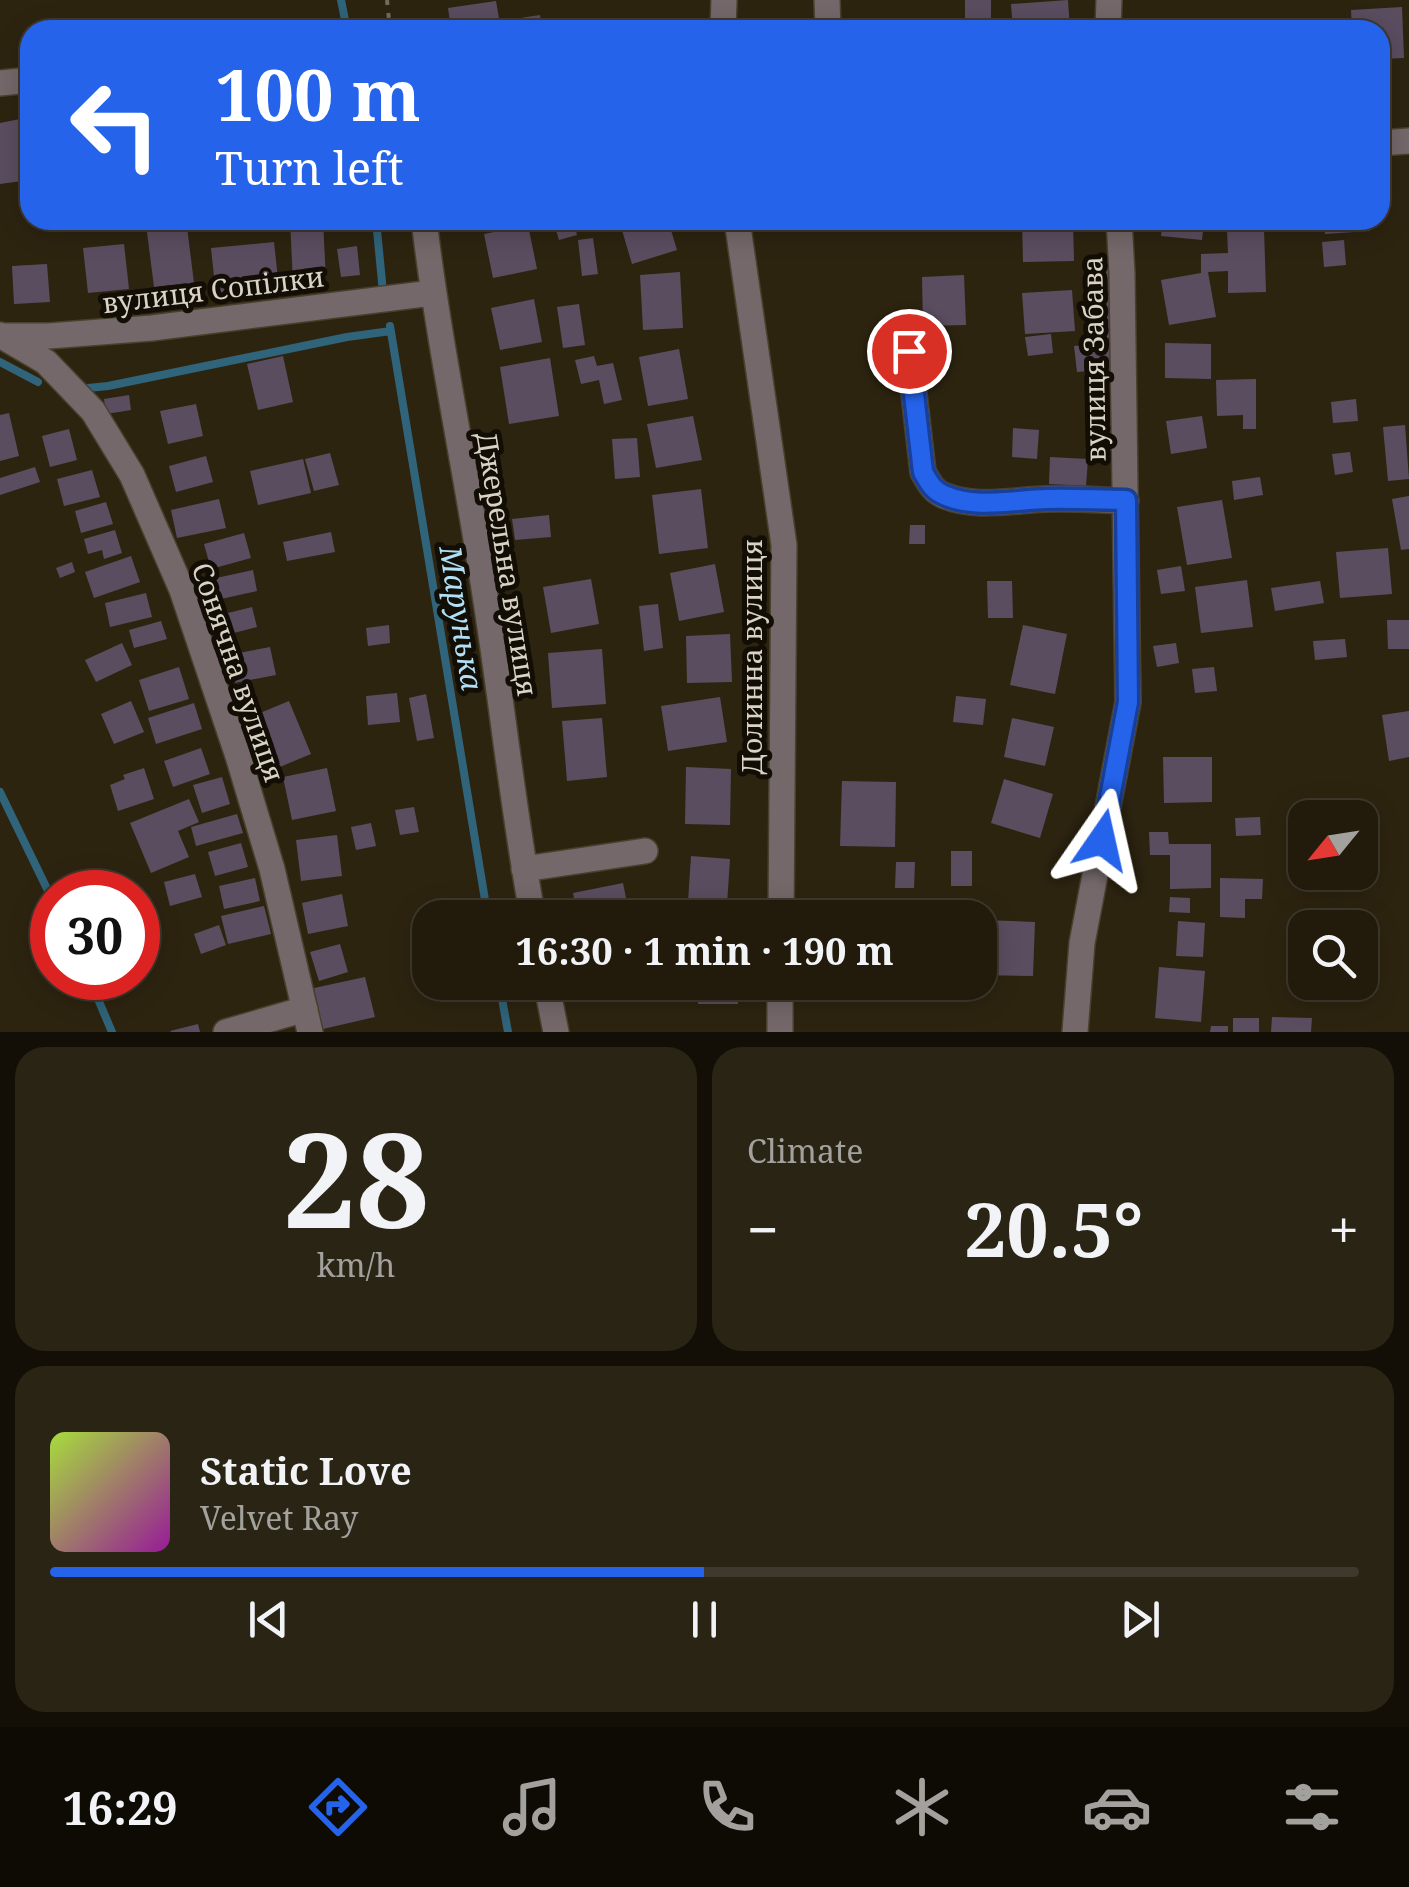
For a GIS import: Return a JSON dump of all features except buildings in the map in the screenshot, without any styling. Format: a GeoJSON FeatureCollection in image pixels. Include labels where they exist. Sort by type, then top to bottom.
{"type":"FeatureCollection","features":[{"type":"Feature","properties":{"kind":"street","name":"Джерельна вулиця"},"geometry":{"type":"LineString","coordinates":[[425,230],[432,292],[485,593],[530,900]]}},
{"type":"Feature","properties":{"kind":"street","name":"Долинна вулиця"},"geometry":{"type":"LineString","coordinates":[[738,230],[784,545],[781,900]]}},
{"type":"Feature","properties":{"kind":"street","name":"вулиця Забава"},"geometry":{"type":"LineString","coordinates":[[1075,1032],[1082,943],[1128,702],[1120,230]]}},
{"type":"Feature","properties":{"kind":"street","name":"вулиця Сопілки"},"geometry":{"type":"LineString","coordinates":[[0,335],[49,336],[152,328],[432,292]]}},
{"type":"Feature","properties":{"kind":"street","name":"Сонячна вулиця"},"geometry":{"type":"LineString","coordinates":[[0,335],[46,362],[93,411],[132,475],[182,590],[238,756],[272,868],[307,1021]]}},
{"type":"Feature","properties":{"kind":"street"},"geometry":{"type":"LineString","coordinates":[[909,351],[923,472],[931,486],[942,494],[993,502],[1049,498],[1126,500]]}},
{"type":"Feature","properties":{"kind":"street"},"geometry":{"type":"LineString","coordinates":[[524,869],[645,851]]}},
{"type":"Feature","properties":{"kind":"street"},"geometry":{"type":"LineString","coordinates":[[550,1000],[556,1032]]}},
{"type":"Feature","properties":{"kind":"street"},"geometry":{"type":"LineString","coordinates":[[780,1000],[780,1032]]}},
{"type":"Feature","properties":{"kind":"street"},"geometry":{"type":"LineString","coordinates":[[226,1032],[307,1021]]}},
{"type":"Feature","properties":{"kind":"waterway","name":"Марунька"},"geometry":{"type":"LineString","coordinates":[[341,0],[345,20]]}},
{"type":"Feature","properties":{"kind":"waterway","name":"Марунька"},"geometry":{"type":"LineString","coordinates":[[377,230],[383,292]]}},
{"type":"Feature","properties":{"kind":"waterway","name":"Марунька"},"geometry":{"type":"LineString","coordinates":[[390,326],[485,900]]}},
{"type":"Feature","properties":{"kind":"waterway"},"geometry":{"type":"LineString","coordinates":[[78,389],[391,331]]}},
{"type":"Feature","properties":{"kind":"waterway"},"geometry":{"type":"LineString","coordinates":[[0,362],[38,382]]}},
{"type":"Feature","properties":{"kind":"waterway"},"geometry":{"type":"LineString","coordinates":[[0,792],[38,870]]}},
{"type":"Feature","properties":{"kind":"waterway"},"geometry":{"type":"LineString","coordinates":[[98,1000],[112,1032]]}},
{"type":"Feature","properties":{"kind":"waterway","name":"Марунька"},"geometry":{"type":"LineString","coordinates":[[502,1000],[508,1032]]}},
{"type":"Feature","properties":{"kind":"route"},"geometry":{"type":"LineString","coordinates":[[909,351],[923,472],[931,486],[942,494],[993,502],[1049,498],[1126,500],[1128,702],[1102,840]]}}]}
